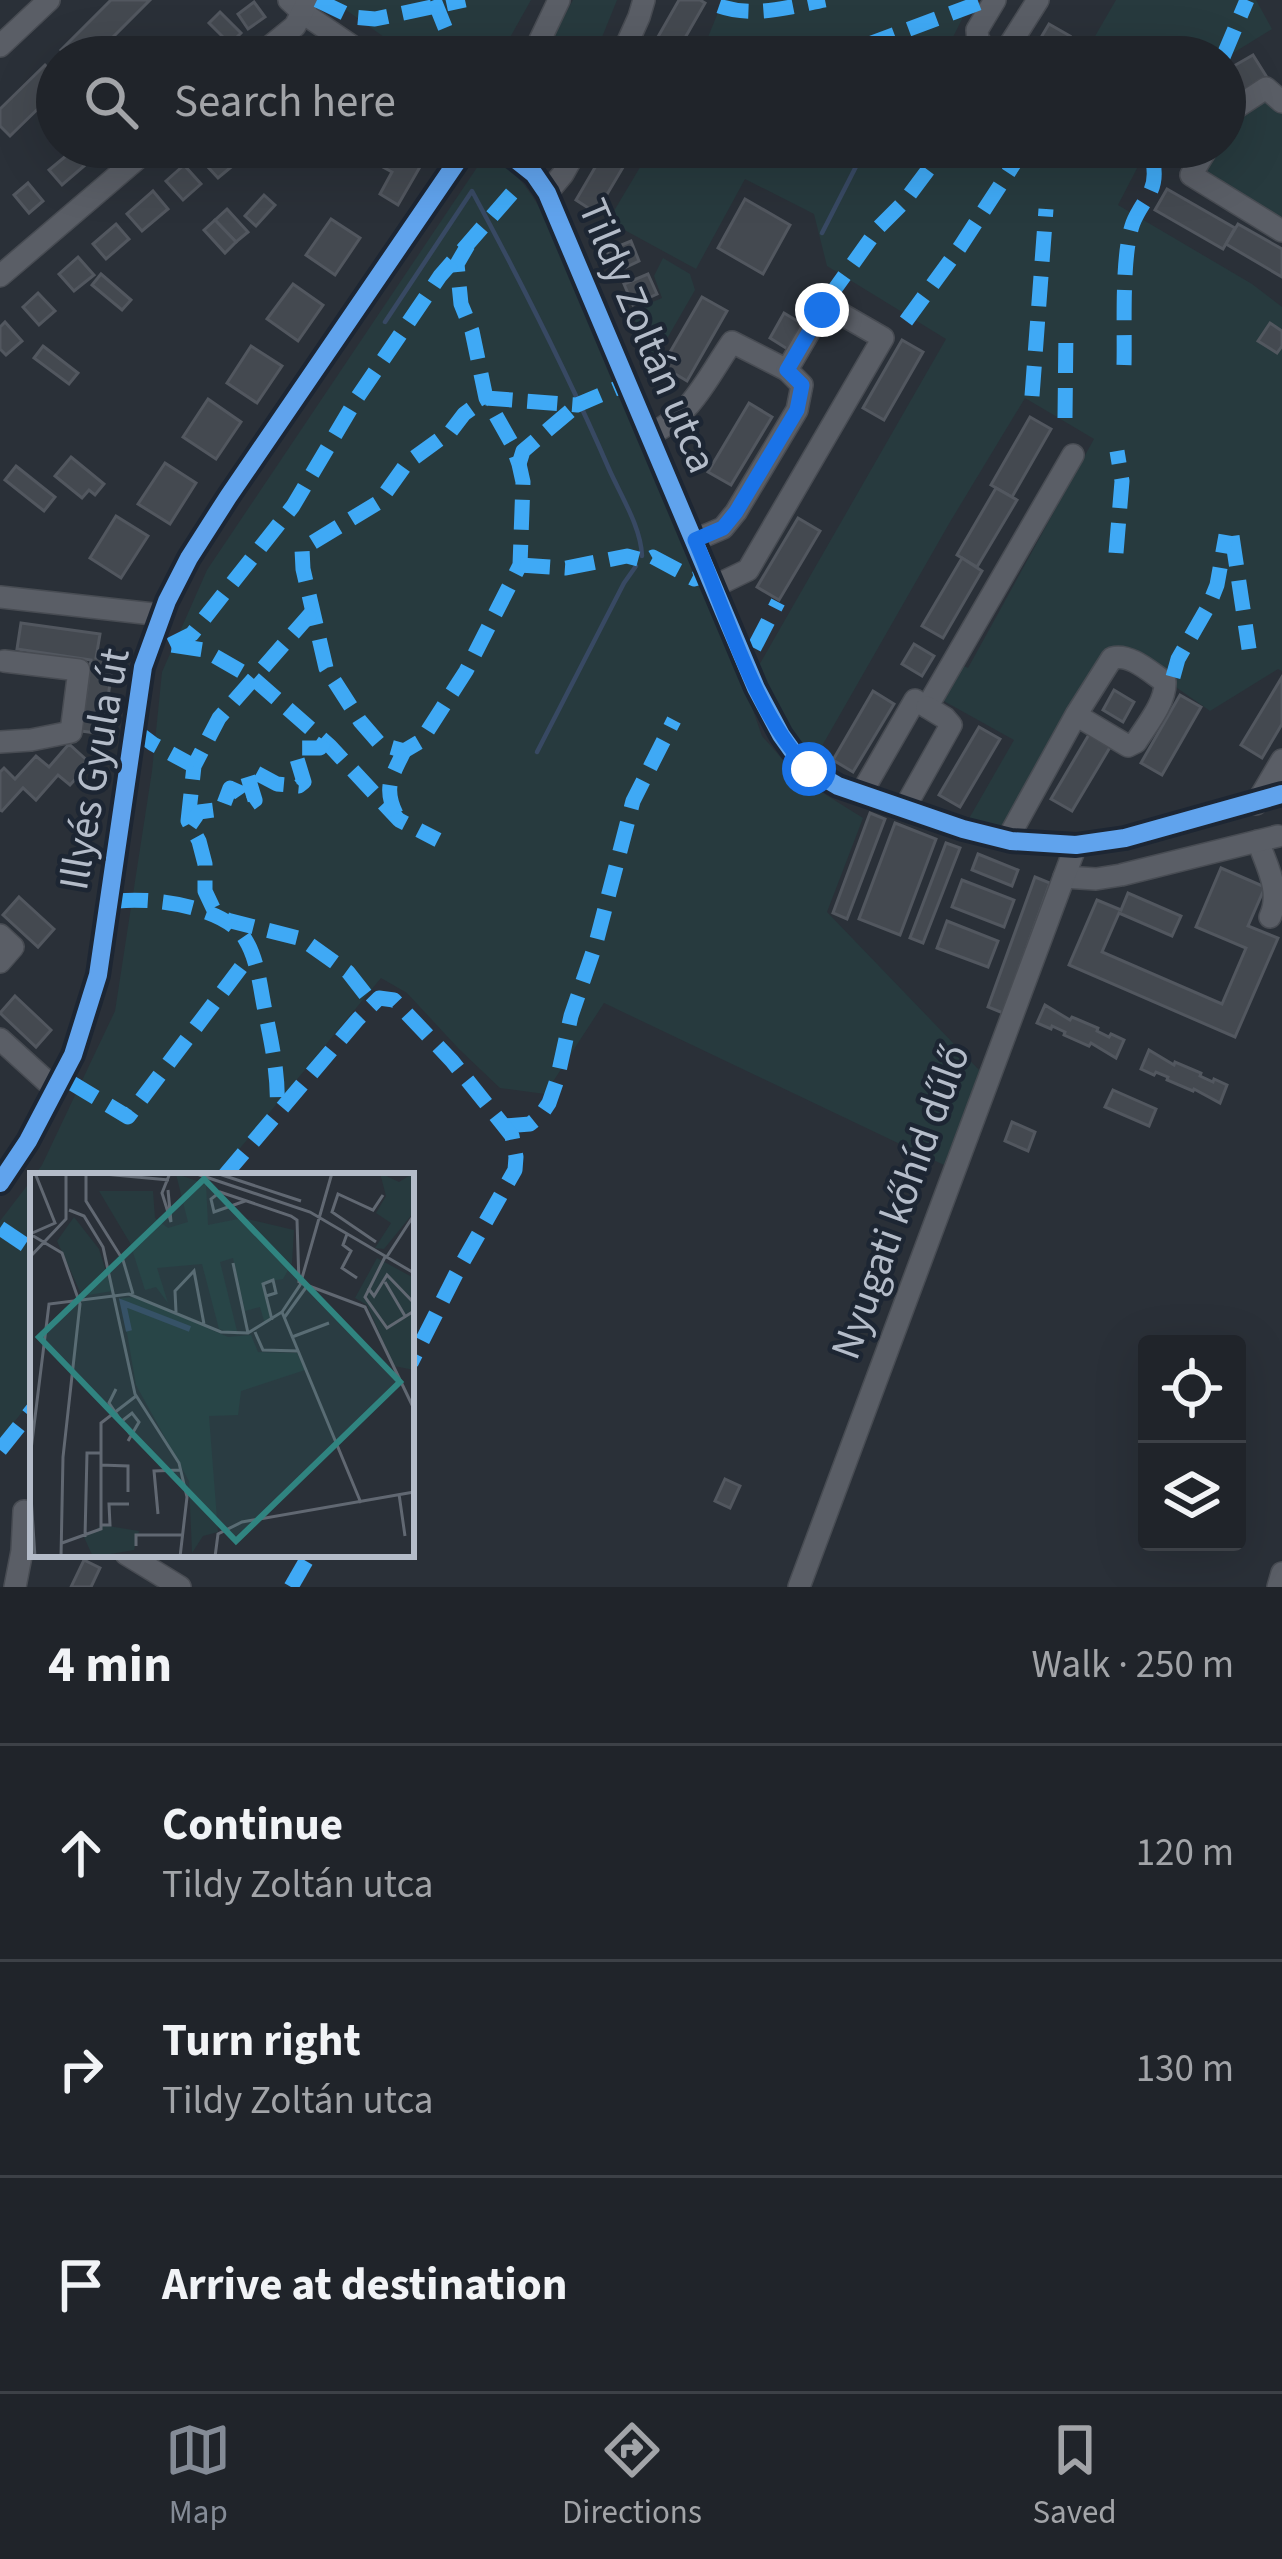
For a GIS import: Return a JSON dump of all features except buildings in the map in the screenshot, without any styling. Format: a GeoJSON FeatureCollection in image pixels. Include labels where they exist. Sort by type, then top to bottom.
{"type":"FeatureCollection","features":[{"type":"Feature","properties":{"kind":"street"},"geometry":{"type":"LineString","coordinates":[[0,46],[49,0]]}},
{"type":"Feature","properties":{"kind":"street"},"geometry":{"type":"LineString","coordinates":[[542,36],[560,0]]}},
{"type":"Feature","properties":{"kind":"street"},"geometry":{"type":"LineString","coordinates":[[630,36],[644,0]]}},
{"type":"Feature","properties":{"kind":"street"},"geometry":{"type":"LineString","coordinates":[[978,36],[995,0]]}},
{"type":"Feature","properties":{"kind":"street"},"geometry":{"type":"LineString","coordinates":[[1015,36],[1038,0]]}},
{"type":"Feature","properties":{"kind":"street"},"geometry":{"type":"LineString","coordinates":[[283,36],[295,26],[300,4],[341,36]]}},
{"type":"Feature","properties":{"kind":"street"},"geometry":{"type":"LineString","coordinates":[[1246,101],[1266,88],[1282,102]]}},
{"type":"Feature","properties":{"kind":"street"},"geometry":{"type":"LineString","coordinates":[[0,276],[126,168]]}},
{"type":"Feature","properties":{"kind":"street","name":"Illyés Gyula út"},"geometry":{"type":"LineString","coordinates":[[0,1183],[73,1055],[98,975],[143,667],[162,615],[189,558],[228,497],[453,168]]}},
{"type":"Feature","properties":{"kind":"street","name":"Tildy Zoltán utca"},"geometry":{"type":"LineString","coordinates":[[526,168],[547,193],[756,688],[781,736],[809,769],[838,786],[963,829],[1006,840],[1076,845],[1125,838],[1269,799]]}},
{"type":"Feature","properties":{"kind":"street","name":"Tildy Zoltán utca"},"geometry":{"type":"LineString","coordinates":[[547,193],[566,168]]}},
{"type":"Feature","properties":{"kind":"street"},"geometry":{"type":"LineString","coordinates":[[1195,168],[1191,175],[1282,231]]}},
{"type":"Feature","properties":{"kind":"street"},"geometry":{"type":"LineString","coordinates":[[715,586],[748,570],[883,338],[829,307],[822,310],[787,370]]}},
{"type":"Feature","properties":{"kind":"street","name":"Tildy Zoltán utca"},"geometry":{"type":"LineString","coordinates":[[651,434],[687,410],[732,342],[787,370],[802,385],[797,410],[736,512],[723,528],[695,540]]}},
{"type":"Feature","properties":{"kind":"street"},"geometry":{"type":"LineString","coordinates":[[927,707],[1073,455]]}},
{"type":"Feature","properties":{"kind":"street"},"geometry":{"type":"LineString","coordinates":[[0,597],[162,615]]}},
{"type":"Feature","properties":{"kind":"street"},"geometry":{"type":"LineString","coordinates":[[1006,840],[1076,715],[1112,658],[1127,658],[1165,682],[1163,697],[1136,742],[1128,746],[1076,715]]}},
{"type":"Feature","properties":{"kind":"street"},"geometry":{"type":"LineString","coordinates":[[0,742],[71,732],[79,670],[4,661]]}},
{"type":"Feature","properties":{"kind":"street"},"geometry":{"type":"LineString","coordinates":[[861,794],[915,700],[951,725],[904,809]]}},
{"type":"Feature","properties":{"kind":"street"},"geometry":{"type":"LineString","coordinates":[[1270,916],[1275,890],[1269,799],[1282,760]]}},
{"type":"Feature","properties":{"kind":"street"},"geometry":{"type":"LineString","coordinates":[[1064,877],[1096,879],[1273,842]]}},
{"type":"Feature","properties":{"kind":"street","name":"Nyugati kőhíd dűlő"},"geometry":{"type":"LineString","coordinates":[[799,1587],[1076,845]]}},
{"type":"Feature","properties":{"kind":"street"},"geometry":{"type":"LineString","coordinates":[[0,935],[13,946],[0,962]]}},
{"type":"Feature","properties":{"kind":"street"},"geometry":{"type":"LineString","coordinates":[[0,1039],[55,1089]]}},
{"type":"Feature","properties":{"kind":"street"},"geometry":{"type":"LineString","coordinates":[[0,1502],[29,1512],[15,1587]]}},
{"type":"Feature","properties":{"kind":"street"},"geometry":{"type":"LineString","coordinates":[[131,1557],[180,1587]]}},
{"type":"Feature","properties":{"kind":"street"},"geometry":{"type":"LineString","coordinates":[[1278,1587],[1282,1573]]}},
{"type":"Feature","properties":{"kind":"green space"},"geometry":{"type":"Polygon","coordinates":[[[332,0],[531,0],[511,36],[383,36],[332,0]]]}},
{"type":"Feature","properties":{"kind":"green space"},"geometry":{"type":"Polygon","coordinates":[[[573,0],[617,0],[602,36],[553,36],[573,0]]]}},
{"type":"Feature","properties":{"kind":"green space"},"geometry":{"type":"Polygon","coordinates":[[[723,0],[970,3],[954,36],[708,36],[723,0]]]}},
{"type":"Feature","properties":{"kind":"green space"},"geometry":{"type":"Polygon","coordinates":[[[1116,0],[1256,0],[1272,29],[1246,45],[1246,36],[1095,36],[1116,0]]]}},
{"type":"Feature","properties":{"kind":"green space"},"geometry":{"type":"Polygon","coordinates":[[[1266,90],[1282,104],[1282,229],[1193,174],[1197,168],[1246,168],[1246,106],[1266,90]]]}},
{"type":"Feature","properties":{"kind":"green space"},"geometry":{"type":"Polygon","coordinates":[[[477,168],[506,168],[513,173],[544,215],[762,736],[799,778],[863,818],[827,912],[980,1071],[944,1165],[604,1003],[545,1094],[500,1088],[407,993],[381,978],[219,1173],[36,1173],[115,1011],[152,771],[162,672],[207,570],[477,168]]]}},
{"type":"Feature","properties":{"kind":"green space"},"geometry":{"type":"Polygon","coordinates":[[[640,168],[1137,168],[1118,205],[1252,284],[1282,307],[1282,671],[1278,669],[1210,711],[1120,648],[1007,840],[963,829],[1014,740],[933,695],[953,661],[968,668],[1094,439],[1025,398],[810,767],[797,755],[758,667],[946,339],[827,266],[814,214],[745,179],[696,269],[608,221],[640,168]]]}},
{"type":"Feature","properties":{"kind":"green space"},"geometry":{"type":"Polygon","coordinates":[[[663,258],[690,274],[695,290],[653,363],[631,311],[662,298],[654,276],[663,258]]]}},
{"type":"Feature","properties":{"kind":"green space"},"geometry":{"type":"Polygon","coordinates":[[[30,1182],[30,1403],[0,1439],[0,1221],[30,1182]]]}},
{"type":"Feature","properties":{"kind":"waterway"},"geometry":{"type":"LineString","coordinates":[[822,233],[855,168]]}},
{"type":"Feature","properties":{"kind":"waterway"},"geometry":{"type":"LineString","coordinates":[[385,322],[472,191],[577,398],[634,523],[642,556]]}},
{"type":"Feature","properties":{"kind":"waterway"},"geometry":{"type":"LineString","coordinates":[[537,752],[636,566]]}},
{"type":"Feature","properties":{"kind":"marked path"},"geometry":{"type":"LineString","coordinates":[[317,0],[352,17],[375,19],[465,0]]}},
{"type":"Feature","properties":{"kind":"marked path"},"geometry":{"type":"LineString","coordinates":[[434,0],[449,36]]}},
{"type":"Feature","properties":{"kind":"marked path"},"geometry":{"type":"LineString","coordinates":[[719,6],[758,11],[825,0]]}},
{"type":"Feature","properties":{"kind":"marked path"},"geometry":{"type":"LineString","coordinates":[[1232,36],[1247,0]]}},
{"type":"Feature","properties":{"kind":"marked path"},"geometry":{"type":"LineString","coordinates":[[891,36],[979,3]]}},
{"type":"Feature","properties":{"kind":"marked path"},"geometry":{"type":"LineString","coordinates":[[827,300],[879,227],[929,168]]}},
{"type":"Feature","properties":{"kind":"marked path"},"geometry":{"type":"LineString","coordinates":[[906,321],[1011,168]]}},
{"type":"Feature","properties":{"kind":"marked path"},"geometry":{"type":"LineString","coordinates":[[1124,365],[1127,254],[1133,223],[1152,188],[1154,168]]}},
{"type":"Feature","properties":{"kind":"marked path"},"geometry":{"type":"LineString","coordinates":[[170,645],[192,634],[293,506],[357,398],[440,276],[513,192]]}},
{"type":"Feature","properties":{"kind":"marked path"},"geometry":{"type":"LineString","coordinates":[[1032,396],[1046,209]]}},
{"type":"Feature","properties":{"kind":"marked path"},"geometry":{"type":"LineString","coordinates":[[468,245],[457,264],[461,304],[472,331],[486,398],[519,464],[523,482],[520,565],[466,671],[421,741],[404,751],[380,744],[326,668],[302,549],[379,502],[407,463],[486,398],[577,405],[629,383]]}},
{"type":"Feature","properties":{"kind":"marked path"},"geometry":{"type":"LineString","coordinates":[[1065,418],[1066,329]]}},
{"type":"Feature","properties":{"kind":"marked path"},"geometry":{"type":"LineString","coordinates":[[519,464],[523,451],[577,405]]}},
{"type":"Feature","properties":{"kind":"marked path"},"geometry":{"type":"LineString","coordinates":[[1116,553],[1122,481],[1117,451]]}},
{"type":"Feature","properties":{"kind":"marked path"},"geometry":{"type":"LineString","coordinates":[[1173,677],[1217,585],[1226,535]]}},
{"type":"Feature","properties":{"kind":"marked path"},"geometry":{"type":"LineString","coordinates":[[1232,536],[1249,649]]}},
{"type":"Feature","properties":{"kind":"marked path"},"geometry":{"type":"LineString","coordinates":[[520,565],[566,568],[627,556],[646,561],[653,557],[694,579],[710,575]]}},
{"type":"Feature","properties":{"kind":"marked path"},"geometry":{"type":"LineString","coordinates":[[754,648],[778,602]]}},
{"type":"Feature","properties":{"kind":"marked path"},"geometry":{"type":"LineString","coordinates":[[313,611],[219,718],[194,766],[188,821],[199,841],[205,891],[213,908],[227,920],[302,939],[348,972],[373,1004]]}},
{"type":"Feature","properties":{"kind":"marked path"},"geometry":{"type":"LineString","coordinates":[[172,645],[204,650],[253,678],[330,746],[399,820],[438,840]]}},
{"type":"Feature","properties":{"kind":"marked path"},"geometry":{"type":"LineString","coordinates":[[505,1126],[530,1124],[549,1103],[633,801],[674,720]]}},
{"type":"Feature","properties":{"kind":"marked path"},"geometry":{"type":"LineString","coordinates":[[133,729],[194,766]]}},
{"type":"Feature","properties":{"kind":"marked path"},"geometry":{"type":"LineString","coordinates":[[190,825],[199,812],[222,809],[230,788],[248,805],[255,800],[247,774],[251,770],[277,784],[299,786],[304,782],[299,748],[320,748],[325,741]]}},
{"type":"Feature","properties":{"kind":"marked path"},"geometry":{"type":"LineString","coordinates":[[396,814],[390,789],[404,751]]}},
{"type":"Feature","properties":{"kind":"marked path"},"geometry":{"type":"LineString","coordinates":[[118,901],[188,906],[222,919],[245,939],[256,965],[270,1036],[277,1112]]}},
{"type":"Feature","properties":{"kind":"marked path"},"geometry":{"type":"LineString","coordinates":[[70,1082],[128,1117],[251,954]]}},
{"type":"Feature","properties":{"kind":"marked path"},"geometry":{"type":"LineString","coordinates":[[227,1173],[358,1019],[379,998],[394,1000],[452,1061],[512,1136],[516,1157],[515,1170],[414,1357]]}},
{"type":"Feature","properties":{"kind":"marked path"},"geometry":{"type":"LineString","coordinates":[[0,1228],[30,1248]]}},
{"type":"Feature","properties":{"kind":"marked path"},"geometry":{"type":"LineString","coordinates":[[0,1450],[30,1413]]}},
{"type":"Feature","properties":{"kind":"marked path"},"geometry":{"type":"LineString","coordinates":[[291,1587],[308,1557]]}},
{"type":"Feature","properties":{"kind":"cycle path"},"geometry":{"type":"LineString","coordinates":[[0,1183],[73,1055],[98,975],[143,667],[167,601],[228,497],[453,168]]}},
{"type":"Feature","properties":{"kind":"cycle path"},"geometry":{"type":"LineString","coordinates":[[526,168],[547,193],[756,688],[781,735],[809,769],[838,786],[963,829],[1011,841],[1076,845],[1125,838],[1282,794]]}},
{"type":"Feature","properties":{"kind":"route"},"geometry":{"type":"LineString","coordinates":[[809,769],[781,736],[756,688],[695,540],[723,528],[736,512],[797,410],[802,385],[787,370],[822,310]]}}]}
